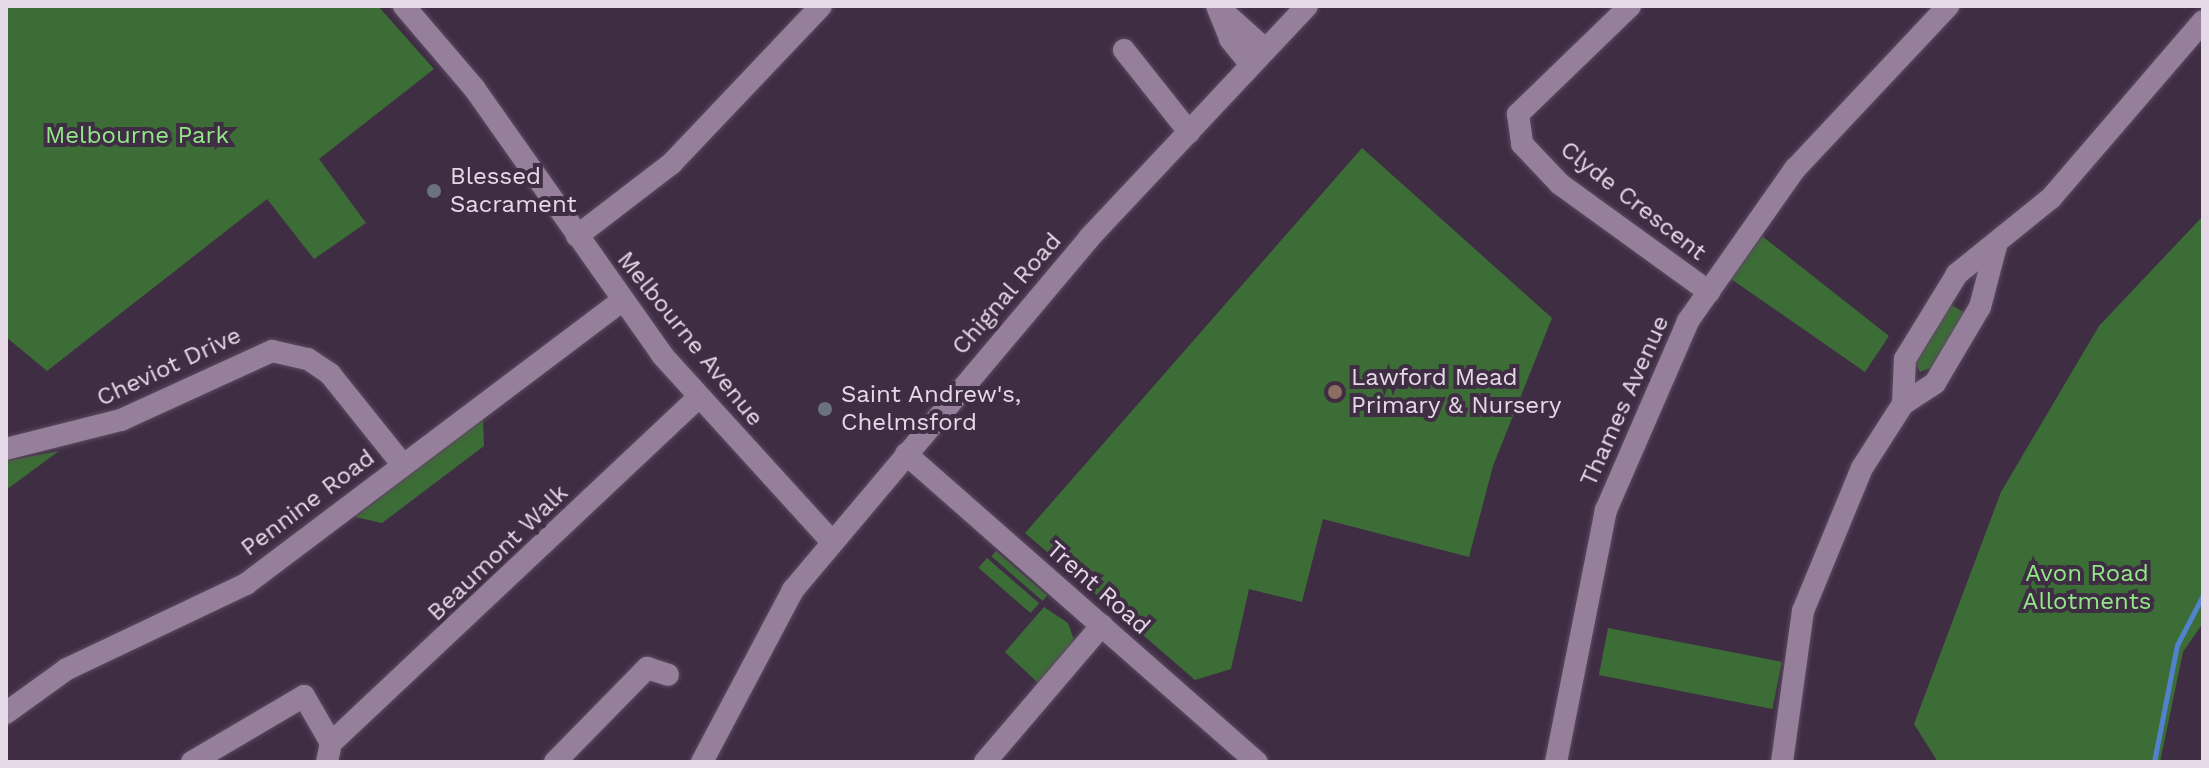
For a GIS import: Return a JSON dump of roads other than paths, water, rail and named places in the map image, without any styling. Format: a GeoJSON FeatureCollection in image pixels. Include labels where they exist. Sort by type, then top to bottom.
{"type":"FeatureCollection","features":[{"type":"Feature","properties":{"kind":"street","name":"Melbourne Avenue"},"geometry":{"type":"LineString","coordinates":[[404,6],[474,88],[621,301],[699,397],[832,542]]}},
{"type":"Feature","properties":{"kind":"street"},"geometry":{"type":"LineString","coordinates":[[577,236],[672,163],[821,6]]}},
{"type":"Feature","properties":{"kind":"street"},"geometry":{"type":"LineString","coordinates":[[1218,6],[1258,57]]}},
{"type":"Feature","properties":{"kind":"street","name":"Chignal Road"},"geometry":{"type":"LineString","coordinates":[[702,762],[765,631],[832,542],[1189,132],[1307,6]]}},
{"type":"Feature","properties":{"kind":"street","name":"Clyde Crescent"},"geometry":{"type":"LineString","coordinates":[[1630,6],[1518,114],[1522,144],[1560,184],[1709,292]]}},
{"type":"Feature","properties":{"kind":"street","name":"Thames Avenue"},"geometry":{"type":"LineString","coordinates":[[1556,762],[1606,510],[1644,412],[1709,292],[1795,169],[1948,6]]}},
{"type":"Feature","properties":{"kind":"street"},"geometry":{"type":"LineString","coordinates":[[1903,404],[1905,359],[1957,274],[1996,246],[2051,198],[2203,21]]}},
{"type":"Feature","properties":{"kind":"street"},"geometry":{"type":"LineString","coordinates":[[1124,50],[1189,132]]}},
{"type":"Feature","properties":{"kind":"street"},"geometry":{"type":"LineString","coordinates":[[1782,762],[1803,611],[1862,468],[1903,404],[1935,383],[1980,307],[1996,246]]}},
{"type":"Feature","properties":{"kind":"street","name":"Pennine Road"},"geometry":{"type":"LineString","coordinates":[[6,713],[67,669],[246,584],[621,301]]}},
{"type":"Feature","properties":{"kind":"street","name":"Cheviot Drive"},"geometry":{"type":"LineString","coordinates":[[6,449],[121,420],[272,351],[308,359],[330,374],[402,464]]}},
{"type":"Feature","properties":{"kind":"street","name":"Beaumont Walk"},"geometry":{"type":"LineString","coordinates":[[329,753],[699,397]]}},
{"type":"Feature","properties":{"kind":"street","name":"Trent Road"},"geometry":{"type":"LineString","coordinates":[[906,454],[1257,762]]}},
{"type":"Feature","properties":{"kind":"street"},"geometry":{"type":"LineString","coordinates":[[985,762],[1102,625]]}},
{"type":"Feature","properties":{"kind":"street"},"geometry":{"type":"LineString","coordinates":[[555,762],[641,672],[652,668],[668,675]]}},
{"type":"Feature","properties":{"kind":"street"},"geometry":{"type":"LineString","coordinates":[[192,762],[304,696],[329,753]]}},
{"type":"Feature","properties":{"kind":"waterway"},"geometry":{"type":"LineString","coordinates":[[2154,762],[2177,645],[2203,595]]}},
{"type":"Feature","properties":{"kind":"place","name":"Blessed Sacrament"},"geometry":{"type":"Point","coordinates":[434,191]}},
{"type":"Feature","properties":{"kind":"place","name":"Lawford Mead Primary & Nursery"},"geometry":{"type":"Point","coordinates":[1335,392]}},
{"type":"Feature","properties":{"kind":"place","name":"Saint Andrew's, Chelmsford"},"geometry":{"type":"Point","coordinates":[825,409]}},
{"type":"Feature","properties":{"kind":"park label","name":"Melbourne Park"},"geometry":{"type":"Point","coordinates":[137,136]}},
{"type":"Feature","properties":{"kind":"park label","name":"Avon Road Allotments"},"geometry":{"type":"Point","coordinates":[2087,588]}}]}
